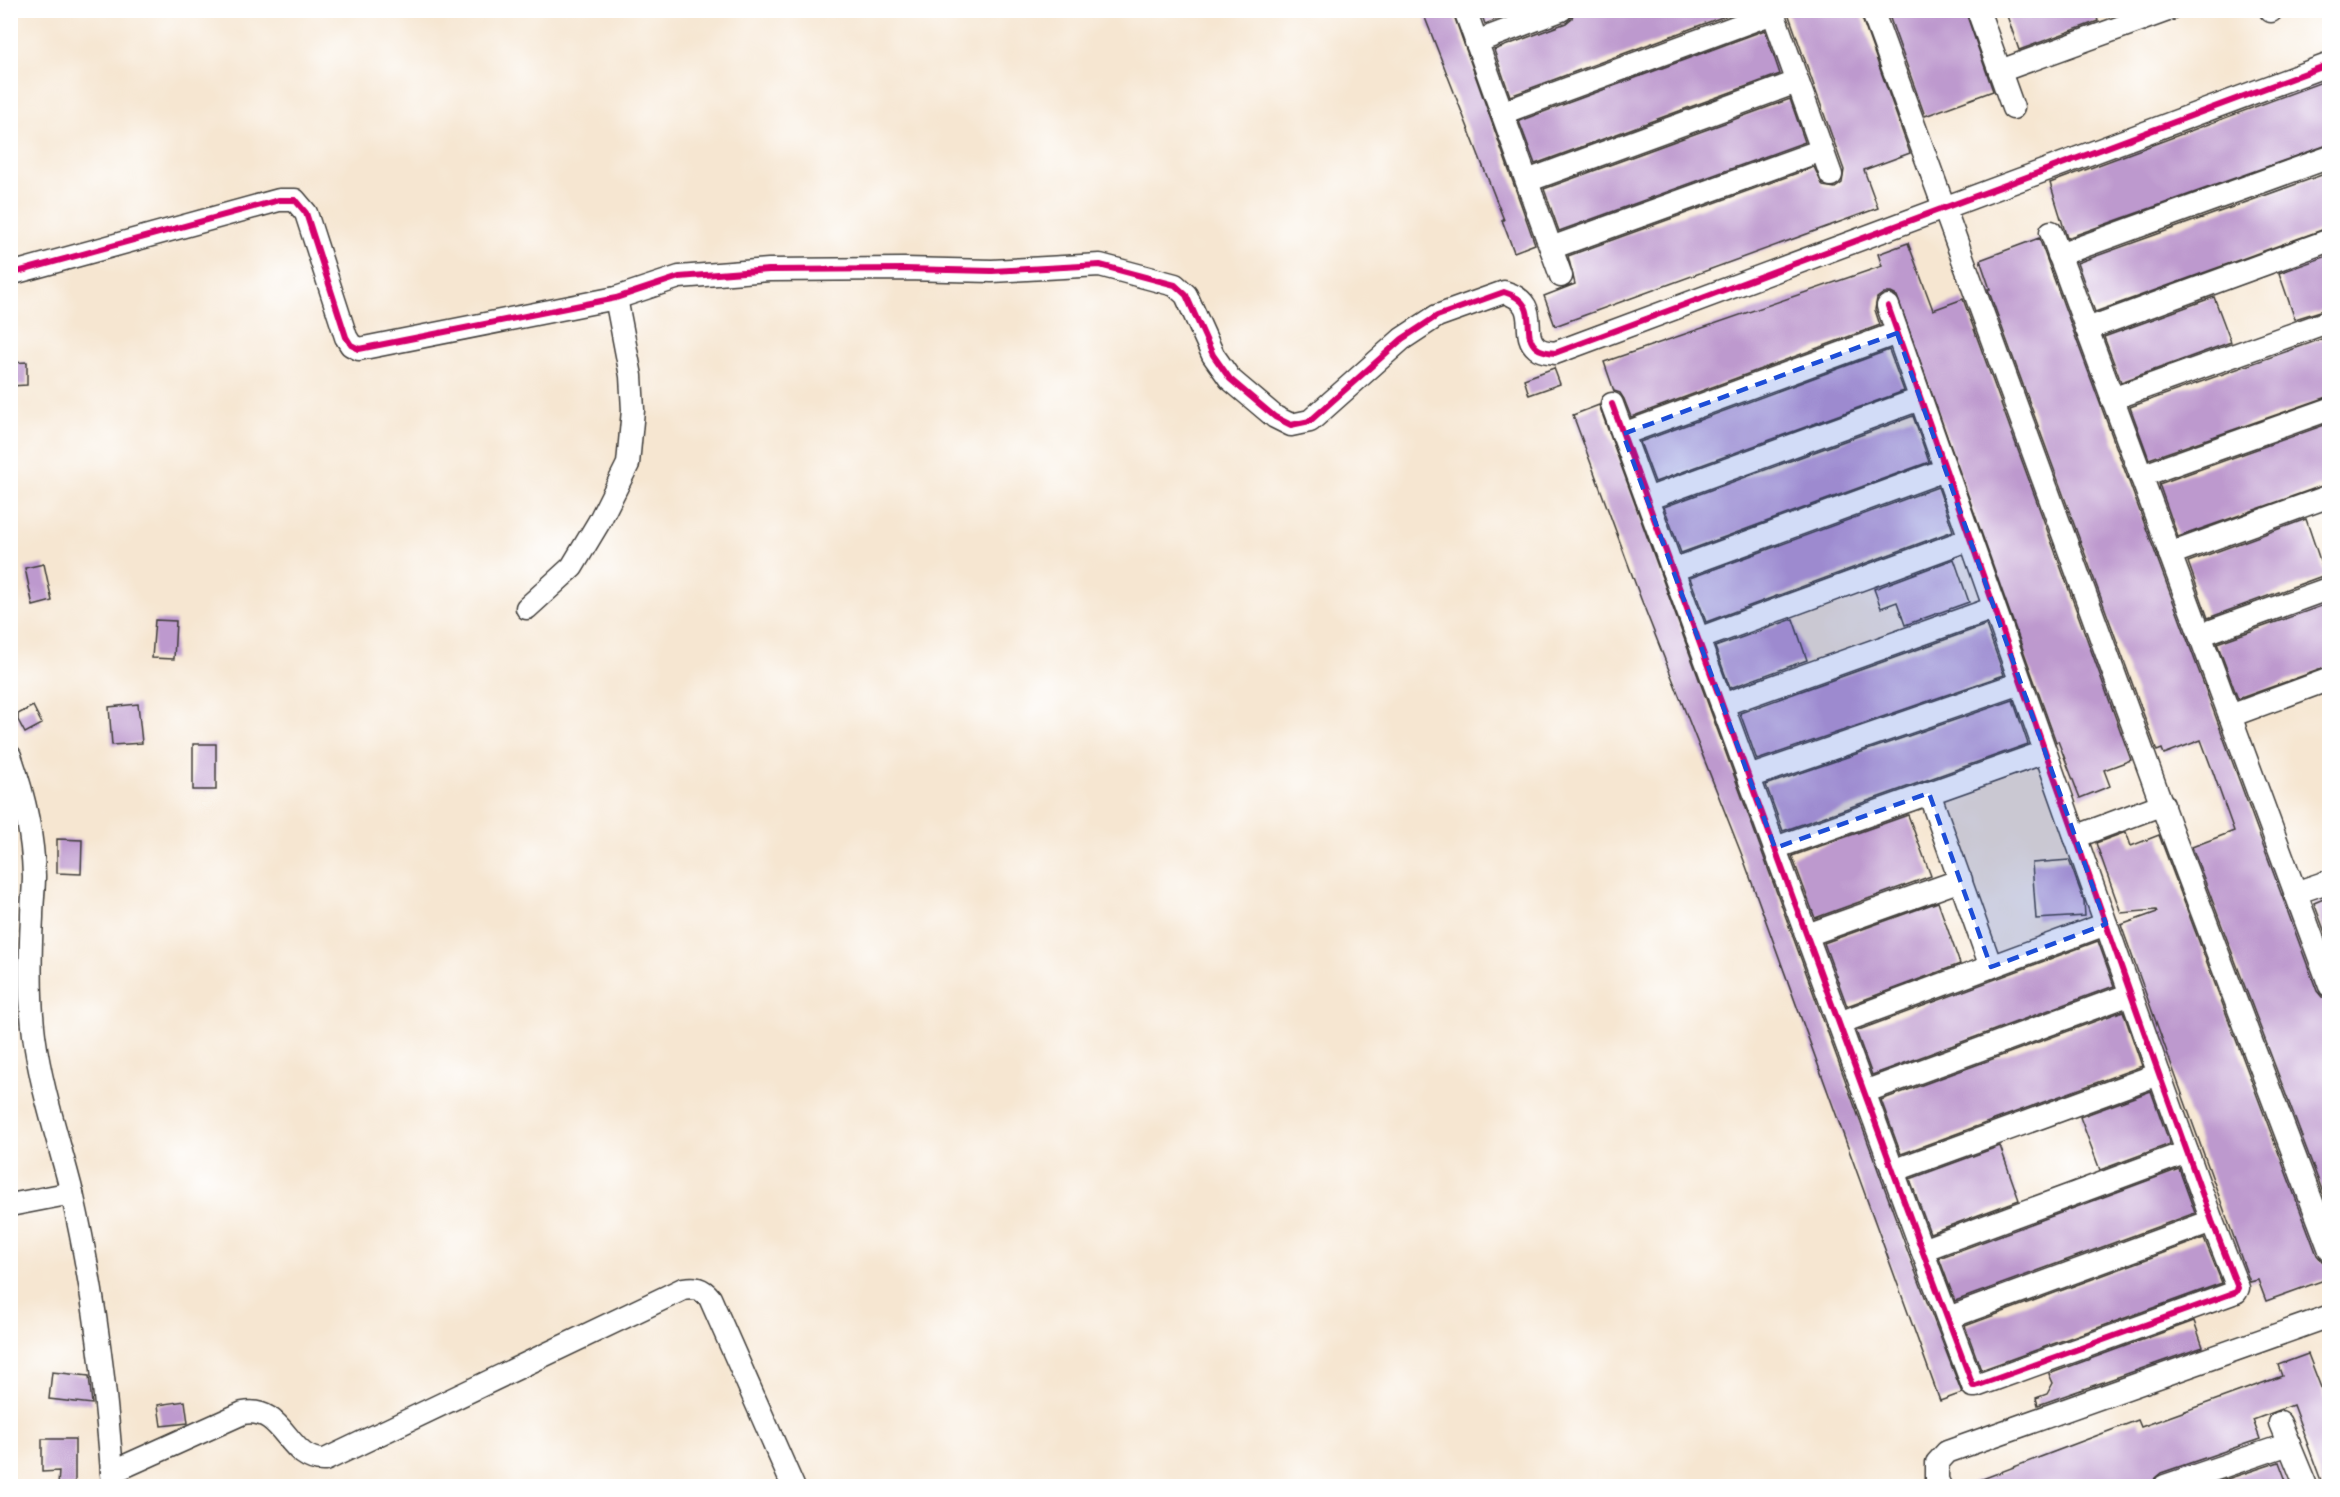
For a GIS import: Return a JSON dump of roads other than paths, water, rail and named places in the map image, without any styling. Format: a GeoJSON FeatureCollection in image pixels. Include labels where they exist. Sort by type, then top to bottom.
{"type":"FeatureCollection","features":[{"type":"Feature","properties":{"kind":"street"},"geometry":{"type":"LineString","coordinates":[[1464,10],[1561,276]]}},
{"type":"Feature","properties":{"kind":"street"},"geometry":{"type":"LineString","coordinates":[[1476,42],[1561,10]]}},
{"type":"Feature","properties":{"kind":"street"},"geometry":{"type":"LineString","coordinates":[[1872,10],[2163,804],[2330,1250]]}},
{"type":"Feature","properties":{"kind":"street"},"geometry":{"type":"LineString","coordinates":[[1978,10],[2013,108]]}},
{"type":"Feature","properties":{"kind":"street"},"geometry":{"type":"LineString","coordinates":[[2000,71],[2168,10]]}},
{"type":"Feature","properties":{"kind":"street"},"geometry":{"type":"LineString","coordinates":[[1502,113],[1772,12],[1831,174]]}},
{"type":"Feature","properties":{"kind":"street"},"geometry":{"type":"LineString","coordinates":[[10,274],[279,200],[295,200],[306,213],[346,337],[351,345],[359,349],[616,298],[679,277],[758,271],[904,269],[992,272],[1100,265],[1175,285],[1186,295],[1213,355],[1230,379],[1275,417],[1292,425],[1310,421],[1402,339],[1437,316],[1504,292],[1515,295],[1525,304],[1533,344],[1539,350],[1555,353],[1944,206],[2330,64]]}},
{"type":"Feature","properties":{"kind":"street"},"geometry":{"type":"LineString","coordinates":[[1527,182],[1797,82]]}},
{"type":"Feature","properties":{"kind":"street"},"geometry":{"type":"LineString","coordinates":[[1551,248],[1822,150]]}},
{"type":"Feature","properties":{"kind":"street"},"geometry":{"type":"LineString","coordinates":[[2059,255],[2330,157]]}},
{"type":"Feature","properties":{"kind":"street"},"geometry":{"type":"LineString","coordinates":[[2051,232],[2329,980]]}},
{"type":"Feature","properties":{"kind":"street"},"geometry":{"type":"LineString","coordinates":[[2087,329],[2330,240]]}},
{"type":"Feature","properties":{"kind":"street"},"geometry":{"type":"LineString","coordinates":[[527,608],[572,567],[599,522],[628,464],[633,410],[631,376],[616,298]]}},
{"type":"Feature","properties":{"kind":"street"},"geometry":{"type":"LineString","coordinates":[[1612,404],[1893,1172],[1973,1386],[1976,1386],[2236,1292],[2238,1288],[2159,1074],[1888,306]]}},
{"type":"Feature","properties":{"kind":"street"},"geometry":{"type":"LineString","coordinates":[[2112,399],[2330,321]]}},
{"type":"Feature","properties":{"kind":"street"},"geometry":{"type":"LineString","coordinates":[[1623,434],[1897,333]]}},
{"type":"Feature","properties":{"kind":"street"},"geometry":{"type":"LineString","coordinates":[[1647,499],[1920,399]]}},
{"type":"Feature","properties":{"kind":"street"},"geometry":{"type":"LineString","coordinates":[[2141,476],[2330,409]]}},
{"type":"Feature","properties":{"kind":"street"},"geometry":{"type":"LineString","coordinates":[[1673,570],[1945,470]]}},
{"type":"Feature","properties":{"kind":"street"},"geometry":{"type":"LineString","coordinates":[[2170,554],[2330,496]]}},
{"type":"Feature","properties":{"kind":"street"},"geometry":{"type":"LineString","coordinates":[[1698,639],[1970,539]]}},
{"type":"Feature","properties":{"kind":"street"},"geometry":{"type":"LineString","coordinates":[[2200,635],[2330,588]]}},
{"type":"Feature","properties":{"kind":"street"},"geometry":{"type":"LineString","coordinates":[[1722,705],[1994,608]]}},
{"type":"Feature","properties":{"kind":"street"},"geometry":{"type":"LineString","coordinates":[[2230,716],[2330,679]]}},
{"type":"Feature","properties":{"kind":"street"},"geometry":{"type":"LineString","coordinates":[[1749,777],[2021,683]]}},
{"type":"Feature","properties":{"kind":"street"},"geometry":{"type":"LineString","coordinates":[[1775,848],[2045,752]]}},
{"type":"Feature","properties":{"kind":"street"},"geometry":{"type":"LineString","coordinates":[[10,756],[31,837],[34,878],[20,974],[39,1062],[72,1193],[91,1290],[113,1479],[243,1413],[255,1411],[265,1413],[306,1456],[324,1460],[683,1289],[694,1287],[704,1291],[710,1298],[793,1486]]}},
{"type":"Feature","properties":{"kind":"street"},"geometry":{"type":"LineString","coordinates":[[1929,793],[1991,967]]}},
{"type":"Feature","properties":{"kind":"street"},"geometry":{"type":"LineString","coordinates":[[2075,837],[2163,804]]}},
{"type":"Feature","properties":{"kind":"street"},"geometry":{"type":"LineString","coordinates":[[1807,935],[1961,880]]}},
{"type":"Feature","properties":{"kind":"street"},"geometry":{"type":"LineString","coordinates":[[2295,893],[2330,881]]}},
{"type":"Feature","properties":{"kind":"street"},"geometry":{"type":"LineString","coordinates":[[1839,1023],[2106,924]]}},
{"type":"Feature","properties":{"kind":"street"},"geometry":{"type":"LineString","coordinates":[[1864,1092],[2131,994]]}},
{"type":"Feature","properties":{"kind":"street"},"geometry":{"type":"LineString","coordinates":[[1893,1172],[2159,1074]]}},
{"type":"Feature","properties":{"kind":"street"},"geometry":{"type":"LineString","coordinates":[[1922,1250],[2187,1152]]}},
{"type":"Feature","properties":{"kind":"street"},"geometry":{"type":"LineString","coordinates":[[10,1205],[72,1193]]}},
{"type":"Feature","properties":{"kind":"street"},"geometry":{"type":"LineString","coordinates":[[1948,1318],[2212,1221]]}},
{"type":"Feature","properties":{"kind":"street"},"geometry":{"type":"LineString","coordinates":[[1940,1486],[1937,1480],[1936,1463],[1947,1452],[2330,1316]]}},
{"type":"Feature","properties":{"kind":"street"},"geometry":{"type":"LineString","coordinates":[[2280,1423],[2306,1486]]}},
{"type":"Feature","properties":{"kind":"street"},"geometry":{"type":"LineString","coordinates":[[2165,1486],[2289,1444]]}}]}
